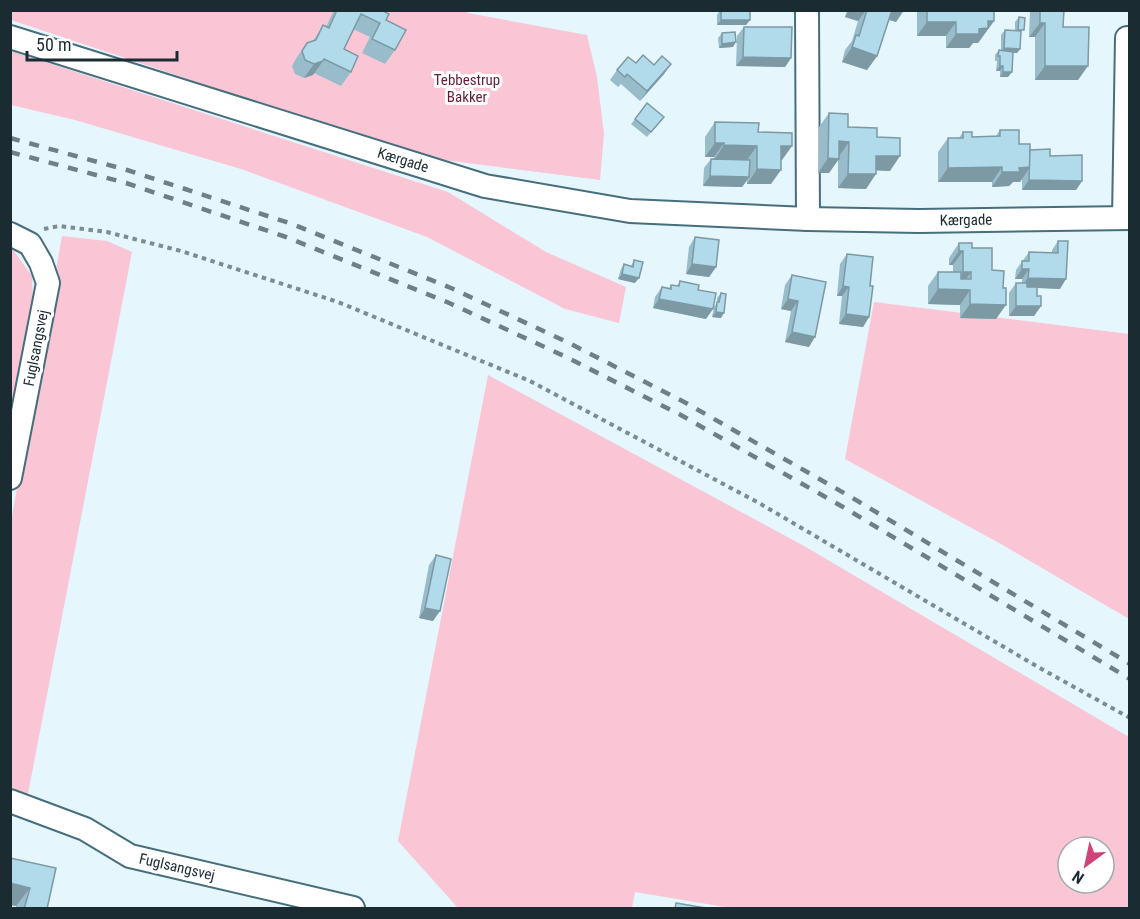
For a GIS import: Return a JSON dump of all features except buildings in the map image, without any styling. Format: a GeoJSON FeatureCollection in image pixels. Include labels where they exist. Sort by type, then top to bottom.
{"type":"FeatureCollection","features":[{"type":"Feature","properties":{"kind":"street"},"geometry":{"type":"LineString","coordinates":[[807,10],[808,219]]}},
{"type":"Feature","properties":{"kind":"street","name":"Kærgade"},"geometry":{"type":"LineString","coordinates":[[10,37],[485,186],[630,211],[808,219],[919,221],[1127,218],[1127,38]]}},
{"type":"Feature","properties":{"kind":"street","name":"Fuglsangsvej"},"geometry":{"type":"LineString","coordinates":[[10,234],[30,244],[41,263],[48,283],[10,478]]}},
{"type":"Feature","properties":{"kind":"street","name":"Fuglsangsvej"},"geometry":{"type":"LineString","coordinates":[[10,801],[85,829],[130,856],[353,909]]}},
{"type":"Feature","properties":{"kind":"path"},"geometry":{"type":"LineString","coordinates":[[10,234],[59,226],[107,232],[181,251],[338,302],[530,381],[759,503],[1038,667],[1130,718]]}},
{"type":"Feature","properties":{"kind":"green space","name":"Tebbestrup Bakker"},"geometry":{"type":"Polygon","coordinates":[[[11,10],[467,10],[468,13],[587,35],[597,77],[604,134],[600,180],[444,160],[215,88],[11,20],[11,10]]]}},
{"type":"Feature","properties":{"kind":"green space"},"geometry":{"type":"Polygon","coordinates":[[[11,51],[448,192],[546,252],[626,287],[619,323],[565,309],[427,237],[241,169],[75,120],[11,105],[11,51]]]}},
{"type":"Feature","properties":{"kind":"green space"},"geometry":{"type":"Polygon","coordinates":[[[62,236],[107,241],[132,252],[27,799],[11,794],[11,522],[62,236]]]}},
{"type":"Feature","properties":{"kind":"green space"},"geometry":{"type":"Polygon","coordinates":[[[11,247],[32,276],[34,323],[11,448],[11,247]]]}},
{"type":"Feature","properties":{"kind":"green space"},"geometry":{"type":"Polygon","coordinates":[[[874,302],[1129,334],[1129,619],[1001,544],[845,459],[874,302]]]}},
{"type":"Feature","properties":{"kind":"green space"},"geometry":{"type":"Polygon","coordinates":[[[488,375],[804,546],[1129,737],[1129,908],[731,908],[635,892],[632,908],[458,908],[398,841],[488,375]]]}},
{"type":"Feature","properties":{"kind":"railway"},"geometry":{"type":"LineString","coordinates":[[10,138],[127,170],[292,224],[451,288],[569,343],[686,403],[851,497],[1130,664]]}},
{"type":"Feature","properties":{"kind":"railway"},"geometry":{"type":"LineString","coordinates":[[10,152],[126,183],[286,237],[447,302],[564,356],[679,414],[843,507],[1130,679]]}}]}
